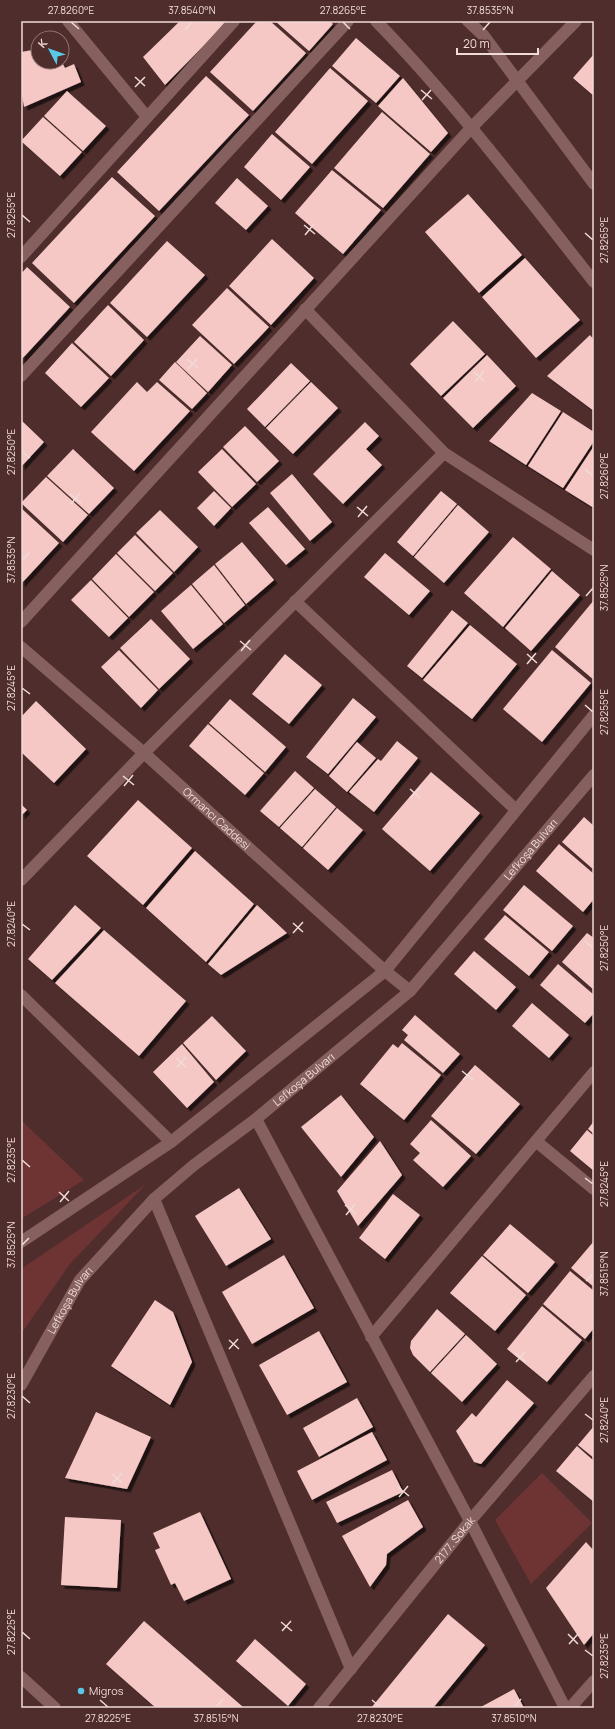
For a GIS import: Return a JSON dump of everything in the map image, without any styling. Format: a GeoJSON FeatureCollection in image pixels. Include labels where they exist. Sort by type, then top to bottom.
{"type":"FeatureCollection","features":[{"type":"Feature","properties":{"kind":"street"},"geometry":{"type":"LineString","coordinates":[[68,21],[147,117]]}},
{"type":"Feature","properties":{"kind":"street"},"geometry":{"type":"LineString","coordinates":[[21,257],[234,21]]}},
{"type":"Feature","properties":{"kind":"street"},"geometry":{"type":"LineString","coordinates":[[21,376],[348,21]]}},
{"type":"Feature","properties":{"kind":"street"},"geometry":{"type":"LineString","coordinates":[[376,21],[416,62],[471,128],[594,282]]}},
{"type":"Feature","properties":{"kind":"street"},"geometry":{"type":"LineString","coordinates":[[468,21],[484,36],[594,184]]}},
{"type":"Feature","properties":{"kind":"street"},"geometry":{"type":"LineString","coordinates":[[21,622],[305,308],[471,128],[576,21]]}},
{"type":"Feature","properties":{"kind":"street"},"geometry":{"type":"LineString","coordinates":[[305,308],[444,454],[594,550]]}},
{"type":"Feature","properties":{"kind":"street"},"geometry":{"type":"LineString","coordinates":[[21,880],[144,753],[444,454]]}},
{"type":"Feature","properties":{"kind":"street"},"geometry":{"type":"LineString","coordinates":[[295,601],[515,809]]}},
{"type":"Feature","properties":{"kind":"street","name":"Ormancı Caddesi"},"geometry":{"type":"LineString","coordinates":[[21,647],[144,753],[384,971],[410,991]]}},
{"type":"Feature","properties":{"kind":"street"},"geometry":{"type":"LineString","coordinates":[[21,1242],[171,1142],[384,971],[515,809],[594,715]]}},
{"type":"Feature","properties":{"kind":"street","name":"Lefkoşa Bulvarı"},"geometry":{"type":"LineString","coordinates":[[21,1385],[80,1280],[154,1199],[194,1165],[256,1119],[410,991],[594,775]]}},
{"type":"Feature","properties":{"kind":"street"},"geometry":{"type":"LineString","coordinates":[[21,995],[171,1142]]}},
{"type":"Feature","properties":{"kind":"street"},"geometry":{"type":"LineString","coordinates":[[371,1337],[537,1142],[594,1072]]}},
{"type":"Feature","properties":{"kind":"street"},"geometry":{"type":"LineString","coordinates":[[256,1119],[470,1521],[565,1708]]}},
{"type":"Feature","properties":{"kind":"street"},"geometry":{"type":"LineString","coordinates":[[537,1142],[594,1189]]}},
{"type":"Feature","properties":{"kind":"street"},"geometry":{"type":"LineString","coordinates":[[154,1199],[351,1669]]}},
{"type":"Feature","properties":{"kind":"street","name":"2177. Sokak"},"geometry":{"type":"LineString","coordinates":[[319,1708],[470,1521],[594,1376]]}},
{"type":"Feature","properties":{"kind":"street"},"geometry":{"type":"LineString","coordinates":[[21,1677],[55,1708]]}},
{"type":"Feature","properties":{"kind":"street"},"geometry":{"type":"LineString","coordinates":[[570,1708],[594,1681]]}},
{"type":"Feature","properties":{"kind":"shaded area"},"geometry":{"type":"Polygon","coordinates":[[[21,1120],[84,1180],[21,1219],[21,1120]]]}},
{"type":"Feature","properties":{"kind":"shaded area"},"geometry":{"type":"Polygon","coordinates":[[[146,1184],[70,1264],[21,1334],[21,1269],[146,1184]]]}},
{"type":"Feature","properties":{"kind":"shaded area"},"geometry":{"type":"Polygon","coordinates":[[[542,1473],[592,1523],[531,1584],[495,1520],[542,1473]]]}},
{"type":"Feature","properties":{"kind":"building"},"geometry":{"type":"Polygon","coordinates":[[[180,21],[224,21],[226,23],[165,85],[143,57],[180,21]]]}},
{"type":"Feature","properties":{"kind":"building"},"geometry":{"type":"Polygon","coordinates":[[[257,21],[270,21],[306,53],[253,111],[210,72],[257,21]]]}},
{"type":"Feature","properties":{"kind":"building"},"geometry":{"type":"Polygon","coordinates":[[[275,21],[330,21],[333,24],[309,51],[275,21]]]}},
{"type":"Feature","properties":{"kind":"building"},"geometry":{"type":"Polygon","coordinates":[[[356,38],[400,76],[376,103],[332,66],[356,38]]]}},
{"type":"Feature","properties":{"kind":"building"},"geometry":{"type":"Polygon","coordinates":[[[30,50],[30,70],[70,70],[70,66],[74,64],[81,82],[24,107],[21,90],[21,52],[30,50]]]}},
{"type":"Feature","properties":{"kind":"building"},"geometry":{"type":"Polygon","coordinates":[[[594,54],[594,96],[573,78],[594,54]]]}},
{"type":"Feature","properties":{"kind":"building"},"geometry":{"type":"Polygon","coordinates":[[[330,68],[368,101],[312,164],[275,132],[330,68]]]}},
{"type":"Feature","properties":{"kind":"building"},"geometry":{"type":"Polygon","coordinates":[[[206,76],[249,115],[159,211],[117,172],[206,76]]]}},
{"type":"Feature","properties":{"kind":"building"},"geometry":{"type":"Polygon","coordinates":[[[403,78],[448,133],[431,152],[378,106],[403,78]]]}},
{"type":"Feature","properties":{"kind":"building"},"geometry":{"type":"Polygon","coordinates":[[[67,91],[106,126],[83,151],[44,116],[67,91]]]}},
{"type":"Feature","properties":{"kind":"building"},"geometry":{"type":"Polygon","coordinates":[[[382,112],[430,154],[383,208],[334,168],[382,112]]]}},
{"type":"Feature","properties":{"kind":"building"},"geometry":{"type":"Polygon","coordinates":[[[43,117],[82,152],[60,176],[21,141],[43,117]]]}},
{"type":"Feature","properties":{"kind":"building"},"geometry":{"type":"Polygon","coordinates":[[[272,134],[310,167],[281,200],[244,167],[272,134]]]}},
{"type":"Feature","properties":{"kind":"building"},"geometry":{"type":"Polygon","coordinates":[[[332,170],[381,210],[343,254],[295,213],[332,170]]]}},
{"type":"Feature","properties":{"kind":"building"},"geometry":{"type":"Polygon","coordinates":[[[112,177],[155,216],[74,303],[32,263],[112,177]]]}},
{"type":"Feature","properties":{"kind":"building"},"geometry":{"type":"Polygon","coordinates":[[[237,178],[268,206],[246,230],[215,203],[237,178]]]}},
{"type":"Feature","properties":{"kind":"building"},"geometry":{"type":"Polygon","coordinates":[[[468,194],[522,255],[479,293],[425,232],[468,194]]]}},
{"type":"Feature","properties":{"kind":"building"},"geometry":{"type":"Polygon","coordinates":[[[272,239],[314,278],[271,325],[229,286],[272,239]]]}},
{"type":"Feature","properties":{"kind":"building"},"geometry":{"type":"Polygon","coordinates":[[[167,241],[205,275],[147,337],[110,303],[167,241]]]}},
{"type":"Feature","properties":{"kind":"building"},"geometry":{"type":"Polygon","coordinates":[[[525,258],[580,320],[536,358],[482,297],[525,258]]]}},
{"type":"Feature","properties":{"kind":"building"},"geometry":{"type":"Polygon","coordinates":[[[27,267],[70,307],[21,360],[21,274],[27,267]]]}},
{"type":"Feature","properties":{"kind":"building"},"geometry":{"type":"Polygon","coordinates":[[[227,288],[269,327],[234,364],[192,325],[227,288]]]}},
{"type":"Feature","properties":{"kind":"building"},"geometry":{"type":"Polygon","coordinates":[[[108,305],[144,340],[111,376],[74,342],[108,305]]]}},
{"type":"Feature","properties":{"kind":"building"},"geometry":{"type":"Polygon","coordinates":[[[453,321],[485,354],[441,396],[410,364],[453,321]]]}},
{"type":"Feature","properties":{"kind":"building"},"geometry":{"type":"Polygon","coordinates":[[[590,335],[594,340],[594,411],[547,376],[590,335]]]}},
{"type":"Feature","properties":{"kind":"building"},"geometry":{"type":"Polygon","coordinates":[[[200,336],[232,365],[208,392],[176,362],[200,336]]]}},
{"type":"Feature","properties":{"kind":"building"},"geometry":{"type":"Polygon","coordinates":[[[72,343],[109,378],[81,407],[45,373],[72,343]]]}},
{"type":"Feature","properties":{"kind":"building"},"geometry":{"type":"Polygon","coordinates":[[[487,355],[516,386],[473,428],[443,398],[487,355]]]}},
{"type":"Feature","properties":{"kind":"building"},"geometry":{"type":"Polygon","coordinates":[[[175,362],[207,393],[192,409],[159,380],[175,362]]]}},
{"type":"Feature","properties":{"kind":"building"},"geometry":{"type":"Polygon","coordinates":[[[291,363],[310,381],[265,427],[247,409],[291,363]]]}},
{"type":"Feature","properties":{"kind":"building"},"geometry":{"type":"Polygon","coordinates":[[[137,382],[147,392],[157,382],[190,411],[134,471],[91,432],[137,382]]]}},
{"type":"Feature","properties":{"kind":"building"},"geometry":{"type":"Polygon","coordinates":[[[311,382],[338,408],[293,454],[266,428],[311,382]]]}},
{"type":"Feature","properties":{"kind":"building"},"geometry":{"type":"Polygon","coordinates":[[[532,393],[561,411],[526,465],[489,441],[532,393]]]}},
{"type":"Feature","properties":{"kind":"building"},"geometry":{"type":"Polygon","coordinates":[[[563,412],[594,432],[594,441],[563,488],[528,466],[563,412]]]}},
{"type":"Feature","properties":{"kind":"building"},"geometry":{"type":"Polygon","coordinates":[[[21,420],[44,442],[21,467],[21,420]]]}},
{"type":"Feature","properties":{"kind":"building"},"geometry":{"type":"Polygon","coordinates":[[[365,422],[379,436],[366,449],[382,465],[343,504],[313,474],[365,422]]]}},
{"type":"Feature","properties":{"kind":"building"},"geometry":{"type":"Polygon","coordinates":[[[245,426],[279,461],[257,482],[223,447],[245,426]]]}},
{"type":"Feature","properties":{"kind":"building"},"geometry":{"type":"Polygon","coordinates":[[[594,446],[594,508],[565,490],[594,446]]]}},
{"type":"Feature","properties":{"kind":"building"},"geometry":{"type":"Polygon","coordinates":[[[73,449],[114,488],[89,514],[47,476],[73,449]]]}},
{"type":"Feature","properties":{"kind":"building"},"geometry":{"type":"Polygon","coordinates":[[[222,449],[256,484],[232,507],[198,472],[222,449]]]}},
{"type":"Feature","properties":{"kind":"building"},"geometry":{"type":"Polygon","coordinates":[[[292,474],[332,522],[310,541],[270,493],[292,474]]]}},
{"type":"Feature","properties":{"kind":"building"},"geometry":{"type":"Polygon","coordinates":[[[46,477],[88,515],[63,542],[21,503],[46,477]]]}},
{"type":"Feature","properties":{"kind":"building"},"geometry":{"type":"Polygon","coordinates":[[[214,491],[231,508],[214,526],[197,508],[214,491]]]}},
{"type":"Feature","properties":{"kind":"building"},"geometry":{"type":"Polygon","coordinates":[[[441,491],[457,504],[413,556],[397,542],[441,491]]]}},
{"type":"Feature","properties":{"kind":"building"},"geometry":{"type":"Polygon","coordinates":[[[458,505],[489,532],[444,583],[414,557],[458,505]]]}},
{"type":"Feature","properties":{"kind":"building"},"geometry":{"type":"Polygon","coordinates":[[[268,507],[305,549],[286,565],[249,523],[268,507]]]}},
{"type":"Feature","properties":{"kind":"building"},"geometry":{"type":"Polygon","coordinates":[[[21,508],[59,543],[21,584],[21,508]]]}},
{"type":"Feature","properties":{"kind":"building"},"geometry":{"type":"Polygon","coordinates":[[[160,510],[198,547],[174,572],[136,533],[160,510]]]}},
{"type":"Feature","properties":{"kind":"building"},"geometry":{"type":"Polygon","coordinates":[[[135,535],[173,573],[155,591],[117,553],[135,535]]]}},
{"type":"Feature","properties":{"kind":"building"},"geometry":{"type":"Polygon","coordinates":[[[513,537],[551,569],[503,627],[464,593],[513,537]]]}},
{"type":"Feature","properties":{"kind":"building"},"geometry":{"type":"Polygon","coordinates":[[[242,542],[274,580],[246,604],[215,564],[242,542]]]}},
{"type":"Feature","properties":{"kind":"building"},"geometry":{"type":"Polygon","coordinates":[[[385,553],[430,591],[409,615],[364,577],[385,553]]]}},
{"type":"Feature","properties":{"kind":"building"},"geometry":{"type":"Polygon","coordinates":[[[116,554],[154,592],[129,617],[92,579],[116,554]]]}},
{"type":"Feature","properties":{"kind":"building"},"geometry":{"type":"Polygon","coordinates":[[[214,565],[245,605],[224,623],[192,584],[214,565]]]}},
{"type":"Feature","properties":{"kind":"building"},"geometry":{"type":"Polygon","coordinates":[[[552,571],[580,595],[531,651],[505,628],[552,571]]]}},
{"type":"Feature","properties":{"kind":"building"},"geometry":{"type":"Polygon","coordinates":[[[91,580],[128,618],[109,637],[71,600],[91,580]]]}},
{"type":"Feature","properties":{"kind":"building"},"geometry":{"type":"Polygon","coordinates":[[[191,585],[223,624],[193,649],[161,611],[191,585]]]}},
{"type":"Feature","properties":{"kind":"building"},"geometry":{"type":"Polygon","coordinates":[[[594,600],[594,680],[555,647],[594,600]]]}},
{"type":"Feature","properties":{"kind":"building"},"geometry":{"type":"Polygon","coordinates":[[[452,610],[468,623],[422,678],[407,666],[452,610]]]}},
{"type":"Feature","properties":{"kind":"building"},"geometry":{"type":"Polygon","coordinates":[[[151,619],[190,659],[159,689],[120,648],[151,619]]]}},
{"type":"Feature","properties":{"kind":"building"},"geometry":{"type":"Polygon","coordinates":[[[470,625],[517,664],[472,719],[423,680],[470,625]]]}},
{"type":"Feature","properties":{"kind":"building"},"geometry":{"type":"Polygon","coordinates":[[[119,650],[158,690],[141,708],[101,667],[119,650]]]}},
{"type":"Feature","properties":{"kind":"building"},"geometry":{"type":"Polygon","coordinates":[[[552,650],[591,683],[542,742],[503,709],[552,650]]]}},
{"type":"Feature","properties":{"kind":"building"},"geometry":{"type":"Polygon","coordinates":[[[285,654],[322,685],[289,724],[252,694],[285,654]]]}},
{"type":"Feature","properties":{"kind":"building"},"geometry":{"type":"Polygon","coordinates":[[[353,698],[376,717],[328,774],[306,757],[353,698]]]}},
{"type":"Feature","properties":{"kind":"building"},"geometry":{"type":"Polygon","coordinates":[[[230,699],[286,747],[265,772],[209,723],[230,699]]]}},
{"type":"Feature","properties":{"kind":"building"},"geometry":{"type":"Polygon","coordinates":[[[36,701],[86,749],[54,783],[21,752],[21,717],[36,701]]]}},
{"type":"Feature","properties":{"kind":"building"},"geometry":{"type":"Polygon","coordinates":[[[208,724],[264,773],[245,795],[189,746],[208,724]]]}},
{"type":"Feature","properties":{"kind":"building"},"geometry":{"type":"Polygon","coordinates":[[[397,741],[418,758],[374,812],[349,792],[378,759],[381,761],[397,741]]]}},
{"type":"Feature","properties":{"kind":"building"},"geometry":{"type":"Polygon","coordinates":[[[357,742],[376,758],[347,792],[329,776],[357,742]]]}},
{"type":"Feature","properties":{"kind":"building"},"geometry":{"type":"Polygon","coordinates":[[[295,771],[314,788],[279,827],[260,811],[295,771]]]}},
{"type":"Feature","properties":{"kind":"building"},"geometry":{"type":"Polygon","coordinates":[[[431,772],[480,813],[430,871],[382,829],[431,772]]]}},
{"type":"Feature","properties":{"kind":"building"},"geometry":{"type":"Polygon","coordinates":[[[315,789],[336,807],[302,847],[280,828],[315,789]]]}},
{"type":"Feature","properties":{"kind":"building"},"geometry":{"type":"Polygon","coordinates":[[[138,800],[192,848],[143,905],[87,856],[138,800]]]}},
{"type":"Feature","properties":{"kind":"building"},"geometry":{"type":"Polygon","coordinates":[[[21,804],[27,810],[21,816],[21,804]]]}},
{"type":"Feature","properties":{"kind":"building"},"geometry":{"type":"Polygon","coordinates":[[[337,808],[363,830],[328,870],[303,848],[337,808]]]}},
{"type":"Feature","properties":{"kind":"building"},"geometry":{"type":"Polygon","coordinates":[[[584,817],[594,826],[594,870],[562,842],[584,817]]]}},
{"type":"Feature","properties":{"kind":"building"},"geometry":{"type":"Polygon","coordinates":[[[559,844],[594,874],[594,899],[583,912],[536,871],[559,844]]]}},
{"type":"Feature","properties":{"kind":"building"},"geometry":{"type":"Polygon","coordinates":[[[195,851],[254,904],[206,962],[146,908],[195,851]]]}},
{"type":"Feature","properties":{"kind":"building"},"geometry":{"type":"Polygon","coordinates":[[[524,885],[573,926],[552,951],[503,910],[524,885]]]}},
{"type":"Feature","properties":{"kind":"building"},"geometry":{"type":"Polygon","coordinates":[[[75,905],[101,928],[52,980],[28,959],[75,905]]]}},
{"type":"Feature","properties":{"kind":"building"},"geometry":{"type":"Polygon","coordinates":[[[257,905],[287,933],[221,975],[208,964],[257,905]]]}},
{"type":"Feature","properties":{"kind":"building"},"geometry":{"type":"Polygon","coordinates":[[[505,915],[549,952],[529,976],[484,939],[505,915]]]}},
{"type":"Feature","properties":{"kind":"building"},"geometry":{"type":"Polygon","coordinates":[[[104,930],[186,1001],[139,1056],[55,983],[104,930]]]}},
{"type":"Feature","properties":{"kind":"building"},"geometry":{"type":"Polygon","coordinates":[[[587,933],[594,938],[594,990],[562,962],[587,933]]]}},
{"type":"Feature","properties":{"kind":"building"},"geometry":{"type":"Polygon","coordinates":[[[474,951],[516,987],[496,1010],[454,974],[474,951]]]}},
{"type":"Feature","properties":{"kind":"building"},"geometry":{"type":"Polygon","coordinates":[[[558,964],[594,995],[594,1013],[585,1023],[540,985],[558,964]]]}},
{"type":"Feature","properties":{"kind":"building"},"geometry":{"type":"Polygon","coordinates":[[[532,1003],[569,1035],[549,1058],[512,1026],[532,1003]]]}},
{"type":"Feature","properties":{"kind":"building"},"geometry":{"type":"Polygon","coordinates":[[[415,1015],[460,1054],[443,1073],[404,1040],[408,1035],[402,1030],[415,1015]]]}},
{"type":"Feature","properties":{"kind":"building"},"geometry":{"type":"Polygon","coordinates":[[[212,1016],[246,1051],[216,1080],[183,1043],[212,1016]]]}},
{"type":"Feature","properties":{"kind":"building"},"geometry":{"type":"Polygon","coordinates":[[[402,1043],[441,1075],[404,1120],[360,1084],[393,1044],[398,1048],[402,1043]]]}},
{"type":"Feature","properties":{"kind":"building"},"geometry":{"type":"Polygon","coordinates":[[[182,1044],[214,1082],[187,1108],[153,1072],[182,1044]]]}},
{"type":"Feature","properties":{"kind":"building"},"geometry":{"type":"Polygon","coordinates":[[[475,1065],[520,1104],[476,1154],[431,1116],[475,1065]]]}},
{"type":"Feature","properties":{"kind":"building"},"geometry":{"type":"Polygon","coordinates":[[[341,1095],[374,1137],[341,1177],[301,1127],[341,1095]]]}},
{"type":"Feature","properties":{"kind":"building"},"geometry":{"type":"Polygon","coordinates":[[[431,1120],[471,1156],[443,1187],[413,1160],[420,1153],[410,1144],[431,1120]]]}},
{"type":"Feature","properties":{"kind":"building"},"geometry":{"type":"Polygon","coordinates":[[[594,1121],[594,1134],[588,1129],[594,1121]]]}},
{"type":"Feature","properties":{"kind":"building"},"geometry":{"type":"Polygon","coordinates":[[[587,1130],[594,1136],[594,1171],[570,1151],[587,1130]]]}},
{"type":"Feature","properties":{"kind":"building"},"geometry":{"type":"Polygon","coordinates":[[[380,1141],[402,1175],[358,1226],[337,1191],[380,1141]]]}},
{"type":"Feature","properties":{"kind":"building"},"geometry":{"type":"Polygon","coordinates":[[[239,1188],[271,1239],[226,1266],[195,1216],[239,1188]]]}},
{"type":"Feature","properties":{"kind":"building"},"geometry":{"type":"Polygon","coordinates":[[[393,1194],[420,1215],[385,1259],[359,1238],[393,1194]]]}},
{"type":"Feature","properties":{"kind":"building"},"geometry":{"type":"Polygon","coordinates":[[[510,1224],[555,1262],[528,1293],[483,1255],[510,1224]]]}},
{"type":"Feature","properties":{"kind":"building"},"geometry":{"type":"Polygon","coordinates":[[[594,1241],[594,1287],[571,1268],[594,1241]]]}},
{"type":"Feature","properties":{"kind":"building"},"geometry":{"type":"Polygon","coordinates":[[[284,1255],[314,1308],[252,1344],[222,1292],[284,1255]]]}},
{"type":"Feature","properties":{"kind":"building"},"geometry":{"type":"Polygon","coordinates":[[[482,1256],[526,1295],[495,1331],[450,1293],[482,1256]]]}},
{"type":"Feature","properties":{"kind":"building"},"geometry":{"type":"Polygon","coordinates":[[[570,1271],[594,1291],[594,1328],[585,1339],[543,1304],[570,1271]]]}},
{"type":"Feature","properties":{"kind":"building"},"geometry":{"type":"Polygon","coordinates":[[[155,1300],[173,1312],[192,1362],[170,1405],[111,1366],[155,1300]]]}},
{"type":"Feature","properties":{"kind":"building"},"geometry":{"type":"Polygon","coordinates":[[[542,1306],[582,1340],[547,1382],[507,1349],[542,1306]]]}},
{"type":"Feature","properties":{"kind":"building"},"geometry":{"type":"Polygon","coordinates":[[[437,1309],[465,1334],[430,1372],[413,1355],[410,1348],[411,1341],[437,1309]]]}},
{"type":"Feature","properties":{"kind":"building"},"geometry":{"type":"Polygon","coordinates":[[[319,1331],[347,1382],[287,1415],[259,1365],[319,1331]]]}},
{"type":"Feature","properties":{"kind":"building"},"geometry":{"type":"Polygon","coordinates":[[[466,1335],[497,1364],[462,1402],[431,1373],[466,1335]]]}},
{"type":"Feature","properties":{"kind":"building"},"geometry":{"type":"Polygon","coordinates":[[[507,1380],[534,1403],[481,1464],[474,1462],[456,1431],[472,1413],[476,1417],[507,1380]]]}},
{"type":"Feature","properties":{"kind":"building"},"geometry":{"type":"Polygon","coordinates":[[[357,1398],[373,1427],[319,1457],[303,1428],[357,1398]]]}},
{"type":"Feature","properties":{"kind":"building"},"geometry":{"type":"Polygon","coordinates":[[[96,1412],[151,1437],[127,1489],[65,1478],[96,1412]]]}},
{"type":"Feature","properties":{"kind":"building"},"geometry":{"type":"Polygon","coordinates":[[[594,1426],[594,1458],[578,1445],[594,1426]]]}},
{"type":"Feature","properties":{"kind":"building"},"geometry":{"type":"Polygon","coordinates":[[[372,1432],[387,1460],[312,1500],[297,1471],[372,1432]]]}},
{"type":"Feature","properties":{"kind":"building"},"geometry":{"type":"Polygon","coordinates":[[[577,1446],[594,1461],[594,1502],[556,1471],[577,1446]]]}},
{"type":"Feature","properties":{"kind":"building"},"geometry":{"type":"Polygon","coordinates":[[[392,1470],[403,1492],[337,1523],[326,1502],[392,1470]]]}},
{"type":"Feature","properties":{"kind":"building"},"geometry":{"type":"Polygon","coordinates":[[[408,1500],[423,1527],[387,1554],[386,1565],[370,1587],[342,1536],[408,1500]]]}},
{"type":"Feature","properties":{"kind":"building"},"geometry":{"type":"Polygon","coordinates":[[[200,1512],[231,1579],[184,1601],[175,1583],[171,1585],[155,1550],[160,1548],[153,1533],[200,1512]]]}},
{"type":"Feature","properties":{"kind":"building"},"geometry":{"type":"Polygon","coordinates":[[[65,1517],[121,1520],[117,1588],[61,1585],[65,1517]]]}},
{"type":"Feature","properties":{"kind":"building"},"geometry":{"type":"Polygon","coordinates":[[[586,1542],[594,1551],[594,1633],[584,1645],[546,1588],[586,1542]]]}},
{"type":"Feature","properties":{"kind":"building"},"geometry":{"type":"Polygon","coordinates":[[[448,1614],[485,1645],[433,1708],[371,1708],[448,1614]]]}},
{"type":"Feature","properties":{"kind":"building"},"geometry":{"type":"Polygon","coordinates":[[[144,1621],[243,1707],[156,1708],[106,1664],[144,1621]]]}},
{"type":"Feature","properties":{"kind":"building"},"geometry":{"type":"Polygon","coordinates":[[[255,1639],[306,1684],[288,1706],[236,1661],[255,1639]]]}},
{"type":"Feature","properties":{"kind":"building"},"geometry":{"type":"Polygon","coordinates":[[[514,1689],[524,1708],[479,1708],[514,1689]]]}},
{"type":"Feature","properties":{"kind":"place","name":"Migros"},"geometry":{"type":"Point","coordinates":[81,1691]}}]}
